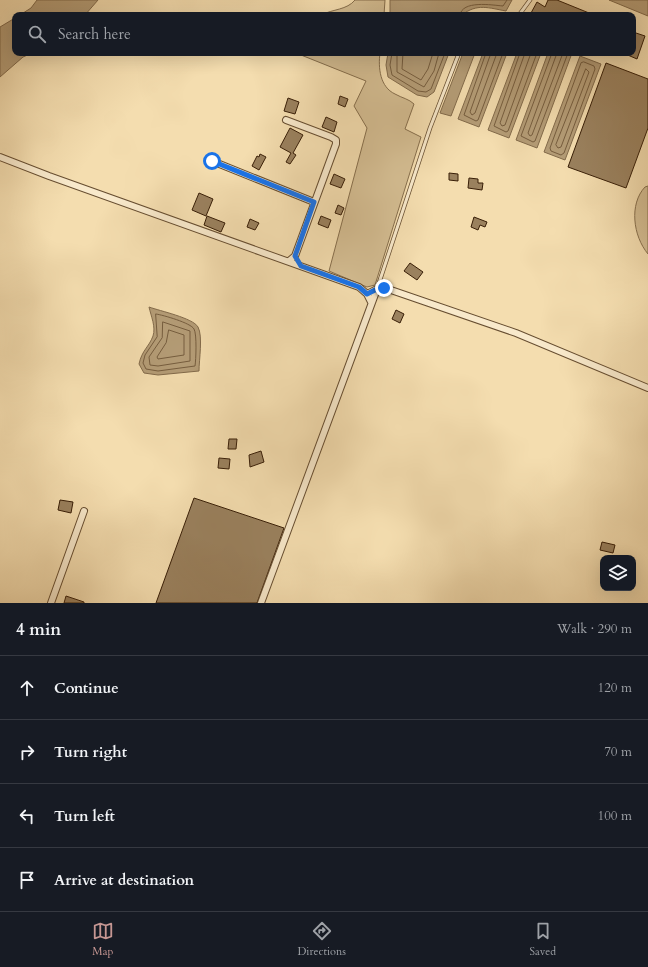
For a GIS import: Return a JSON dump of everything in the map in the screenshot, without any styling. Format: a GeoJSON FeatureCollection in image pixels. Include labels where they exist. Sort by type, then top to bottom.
{"type":"FeatureCollection","features":[{"type":"Feature","properties":{"kind":"street"},"geometry":{"type":"LineString","coordinates":[[286,120],[336,140],[334,150],[295,256],[289,261]]}},
{"type":"Feature","properties":{"kind":"street"},"geometry":{"type":"LineString","coordinates":[[0,157],[359,287],[367,294],[371,302]]}},
{"type":"Feature","properties":{"kind":"street"},"geometry":{"type":"LineString","coordinates":[[212,161],[314,202]]}},
{"type":"Feature","properties":{"kind":"street"},"geometry":{"type":"LineString","coordinates":[[295,256],[301,266]]}},
{"type":"Feature","properties":{"kind":"street"},"geometry":{"type":"LineString","coordinates":[[261,603],[377,289]]}},
{"type":"Feature","properties":{"kind":"street"},"geometry":{"type":"LineString","coordinates":[[367,294],[377,289],[388,289],[516,333],[648,388]]}},
{"type":"Feature","properties":{"kind":"street"},"geometry":{"type":"LineString","coordinates":[[51,603],[84,511]]}},
{"type":"Feature","properties":{"kind":"lane"},"geometry":{"type":"LineString","coordinates":[[521,12],[530,0]]}},
{"type":"Feature","properties":{"kind":"lane"},"geometry":{"type":"LineString","coordinates":[[377,289],[430,128],[458,56]]}},
{"type":"Feature","properties":{"kind":"shaded area"},"geometry":{"type":"Polygon","coordinates":[[[355,0],[385,0],[384,12],[330,12],[344,8],[355,0]]]}},
{"type":"Feature","properties":{"kind":"shaded area"},"geometry":{"type":"Polygon","coordinates":[[[304,56],[380,56],[379,65],[381,76],[386,87],[390,91],[414,104],[405,129],[421,137],[375,285],[367,287],[329,271],[367,128],[354,106],[366,81],[304,56]]]}},
{"type":"Feature","properties":{"kind":"shaded area"},"geometry":{"type":"Polygon","coordinates":[[[648,186],[648,254],[643,247],[636,229],[635,211],[640,194],[645,187],[648,186]]]}},
{"type":"Feature","properties":{"kind":"water"},"geometry":{"type":"Polygon","coordinates":[[[37,0],[98,0],[88,12],[25,12],[31,8],[37,0]]]}},
{"type":"Feature","properties":{"kind":"water"},"geometry":{"type":"Polygon","coordinates":[[[390,0],[512,0],[506,11],[483,7],[466,12],[390,12],[390,0]]]}},
{"type":"Feature","properties":{"kind":"water"},"geometry":{"type":"Polygon","coordinates":[[[609,0],[648,0],[648,16],[609,0]]]}},
{"type":"Feature","properties":{"kind":"water"},"geometry":{"type":"Polygon","coordinates":[[[12,20],[12,56],[25,56],[0,77],[0,27],[12,20]]]}},
{"type":"Feature","properties":{"kind":"water"},"geometry":{"type":"Polygon","coordinates":[[[388,56],[448,56],[434,92],[427,97],[417,95],[388,77],[386,65],[388,56]]]}},
{"type":"Feature","properties":{"kind":"water"},"geometry":{"type":"Polygon","coordinates":[[[462,56],[474,56],[451,116],[440,113],[462,56]]]}},
{"type":"Feature","properties":{"kind":"water"},"geometry":{"type":"Polygon","coordinates":[[[482,56],[506,56],[479,127],[458,119],[482,56]]]}},
{"type":"Feature","properties":{"kind":"water"},"geometry":{"type":"Polygon","coordinates":[[[516,56],[540,56],[509,138],[488,130],[516,56]]]}},
{"type":"Feature","properties":{"kind":"water"},"geometry":{"type":"Polygon","coordinates":[[[547,56],[571,56],[537,148],[516,140],[547,56]]]}},
{"type":"Feature","properties":{"kind":"water"},"geometry":{"type":"Polygon","coordinates":[[[580,56],[601,64],[565,160],[544,152],[580,56]]]}},
{"type":"Feature","properties":{"kind":"water"},"geometry":{"type":"Polygon","coordinates":[[[149,307],[183,318],[198,327],[201,342],[199,371],[158,375],[144,373],[139,364],[142,355],[154,333],[154,325],[149,307]]]}},
{"type":"Feature","properties":{"kind":"building"},"geometry":{"type":"Polygon","coordinates":[[[548,0],[557,0],[587,12],[532,12],[537,2],[545,7],[548,0]]]}},
{"type":"Feature","properties":{"kind":"building"},"geometry":{"type":"Polygon","coordinates":[[[636,33],[645,36],[637,59],[630,56],[636,56],[636,33]]]}},
{"type":"Feature","properties":{"kind":"building"},"geometry":{"type":"Polygon","coordinates":[[[606,63],[648,79],[648,128],[626,188],[568,167],[606,63]]]}},
{"type":"Feature","properties":{"kind":"building"},"geometry":{"type":"Polygon","coordinates":[[[340,96],[348,99],[345,107],[338,104],[340,96]]]}},
{"type":"Feature","properties":{"kind":"building"},"geometry":{"type":"Polygon","coordinates":[[[288,98],[299,102],[295,114],[284,111],[288,98]]]}},
{"type":"Feature","properties":{"kind":"building"},"geometry":{"type":"Polygon","coordinates":[[[326,117],[337,122],[334,132],[322,127],[326,117]]]}},
{"type":"Feature","properties":{"kind":"building"},"geometry":{"type":"Polygon","coordinates":[[[290,128],[303,135],[293,153],[296,155],[290,164],[286,162],[291,153],[280,147],[290,128]]]}},
{"type":"Feature","properties":{"kind":"building"},"geometry":{"type":"Polygon","coordinates":[[[260,154],[266,157],[259,170],[252,166],[257,156],[259,157],[260,154]]]}},
{"type":"Feature","properties":{"kind":"building"},"geometry":{"type":"Polygon","coordinates":[[[449,173],[458,174],[458,181],[449,180],[449,173]]]}},
{"type":"Feature","properties":{"kind":"building"},"geometry":{"type":"Polygon","coordinates":[[[334,174],[345,179],[341,188],[330,184],[334,174]]]}},
{"type":"Feature","properties":{"kind":"building"},"geometry":{"type":"Polygon","coordinates":[[[469,178],[478,179],[478,183],[483,183],[482,190],[468,188],[469,178]]]}},
{"type":"Feature","properties":{"kind":"building"},"geometry":{"type":"Polygon","coordinates":[[[199,193],[213,199],[206,216],[192,210],[199,193]]]}},
{"type":"Feature","properties":{"kind":"building"},"geometry":{"type":"Polygon","coordinates":[[[338,205],[344,208],[341,215],[335,213],[338,205]]]}},
{"type":"Feature","properties":{"kind":"building"},"geometry":{"type":"Polygon","coordinates":[[[207,216],[225,223],[221,232],[204,225],[207,216]]]}},
{"type":"Feature","properties":{"kind":"building"},"geometry":{"type":"Polygon","coordinates":[[[321,216],[331,220],[328,228],[318,224],[321,216]]]}},
{"type":"Feature","properties":{"kind":"building"},"geometry":{"type":"Polygon","coordinates":[[[474,217],[487,222],[485,227],[480,225],[478,230],[471,227],[474,217]]]}},
{"type":"Feature","properties":{"kind":"building"},"geometry":{"type":"Polygon","coordinates":[[[250,219],[259,223],[255,230],[247,227],[250,219]]]}},
{"type":"Feature","properties":{"kind":"building"},"geometry":{"type":"Polygon","coordinates":[[[410,263],[423,272],[417,280],[404,271],[410,263]]]}},
{"type":"Feature","properties":{"kind":"building"},"geometry":{"type":"Polygon","coordinates":[[[396,310],[404,314],[400,323],[392,319],[396,310]]]}},
{"type":"Feature","properties":{"kind":"building"},"geometry":{"type":"Polygon","coordinates":[[[229,439],[237,439],[236,449],[228,449],[229,439]]]}},
{"type":"Feature","properties":{"kind":"building"},"geometry":{"type":"Polygon","coordinates":[[[261,451],[264,462],[250,467],[249,455],[261,451]]]}},
{"type":"Feature","properties":{"kind":"building"},"geometry":{"type":"Polygon","coordinates":[[[219,458],[230,459],[229,469],[218,468],[219,458]]]}},
{"type":"Feature","properties":{"kind":"building"},"geometry":{"type":"Polygon","coordinates":[[[194,498],[284,528],[257,603],[156,603],[194,498]]]}},
{"type":"Feature","properties":{"kind":"building"},"geometry":{"type":"Polygon","coordinates":[[[60,500],[73,502],[71,513],[58,510],[60,500]]]}},
{"type":"Feature","properties":{"kind":"building"},"geometry":{"type":"Polygon","coordinates":[[[602,542],[615,545],[613,553],[600,550],[602,542]]]}},
{"type":"Feature","properties":{"kind":"building"},"geometry":{"type":"Polygon","coordinates":[[[66,596],[84,602],[84,603],[64,603],[66,596]]]}},
{"type":"Feature","properties":{"kind":"route"},"geometry":{"type":"LineString","coordinates":[[212,161],[314,202],[295,256],[301,266],[359,287],[367,294],[377,289],[384,288]]}}]}
